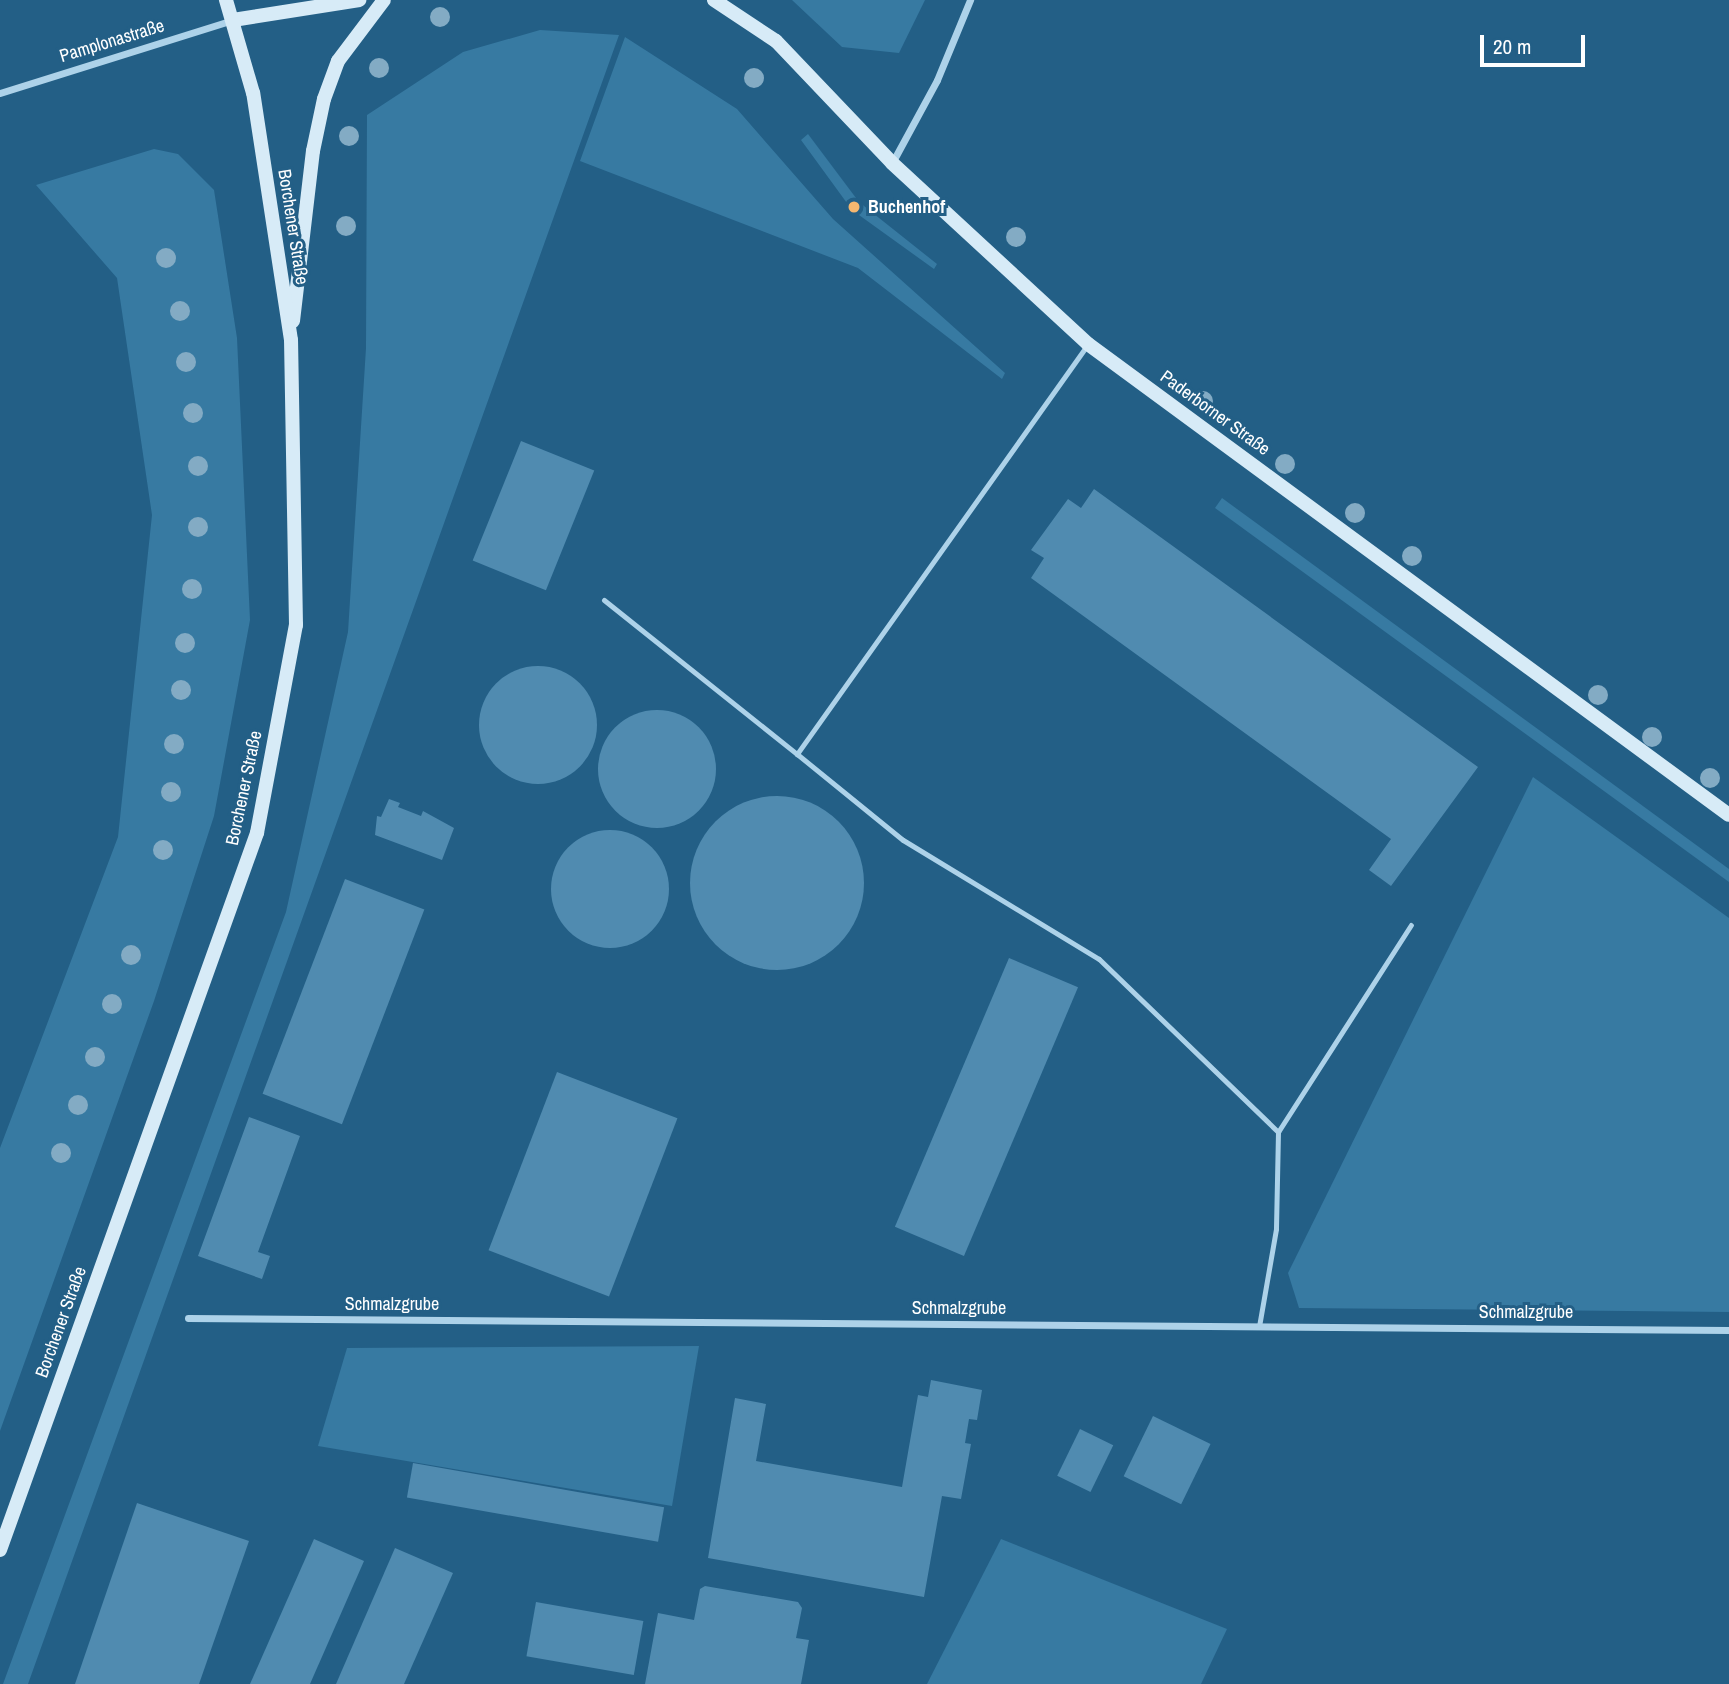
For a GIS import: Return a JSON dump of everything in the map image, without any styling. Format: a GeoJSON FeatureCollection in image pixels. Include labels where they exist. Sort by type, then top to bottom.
{"type":"FeatureCollection","features":[{"type":"Feature","properties":{"kind":"main road","name":"Borchener Straße"},"geometry":{"type":"LineString","coordinates":[[0,1550],[257,833],[296,625],[291,340],[253,93],[226,0]]}},
{"type":"Feature","properties":{"kind":"main road"},"geometry":{"type":"LineString","coordinates":[[233,20],[359,0]]}},
{"type":"Feature","properties":{"kind":"main road"},"geometry":{"type":"LineString","coordinates":[[291,340],[313,151],[324,99],[338,61],[384,0]]}},
{"type":"Feature","properties":{"kind":"main road","name":"Paderborner Straße"},"geometry":{"type":"LineString","coordinates":[[714,0],[776,41],[892,163],[1088,344],[1729,815]]}},
{"type":"Feature","properties":{"kind":"street"},"geometry":{"type":"LineString","coordinates":[[892,163],[937,80],[970,0]]}},
{"type":"Feature","properties":{"kind":"street","name":"Pamplonastraße"},"geometry":{"type":"LineString","coordinates":[[0,93],[233,20]]}},
{"type":"Feature","properties":{"kind":"street","name":"Schmalzgrube"},"geometry":{"type":"LineString","coordinates":[[188,1318],[1729,1330]]}},
{"type":"Feature","properties":{"kind":"lane"},"geometry":{"type":"LineString","coordinates":[[797,754],[1088,344]]}},
{"type":"Feature","properties":{"kind":"lane"},"geometry":{"type":"LineString","coordinates":[[604,600],[903,840],[1099,959],[1278,1132]]}},
{"type":"Feature","properties":{"kind":"lane"},"geometry":{"type":"LineString","coordinates":[[1259,1326],[1276,1229],[1278,1132],[1411,925]]}},
{"type":"Feature","properties":{"kind":"shaded area"},"geometry":{"type":"Polygon","coordinates":[[[792,0],[925,0],[899,53],[842,47],[792,0]]]}},
{"type":"Feature","properties":{"kind":"shaded area"},"geometry":{"type":"Polygon","coordinates":[[[540,30],[619,35],[28,1684],[3,1684],[286,912],[348,632],[366,348],[367,115],[463,52],[540,30]]]}},
{"type":"Feature","properties":{"kind":"shaded area"},"geometry":{"type":"Polygon","coordinates":[[[625,37],[737,109],[833,219],[1005,373],[1002,379],[858,268],[580,161],[625,37]]]}},
{"type":"Feature","properties":{"kind":"shaded area"},"geometry":{"type":"Polygon","coordinates":[[[808,134],[859,202],[937,264],[934,269],[852,210],[801,140],[808,134]]]}},
{"type":"Feature","properties":{"kind":"shaded area"},"geometry":{"type":"Polygon","coordinates":[[[154,149],[178,154],[214,190],[237,338],[250,620],[214,816],[154,1001],[0,1431],[0,1148],[118,837],[152,515],[117,278],[36,185],[154,149]]]}},
{"type":"Feature","properties":{"kind":"shaded area"},"geometry":{"type":"Polygon","coordinates":[[[1222,498],[1729,869],[1729,882],[1215,508],[1222,498]]]}},
{"type":"Feature","properties":{"kind":"shaded area"},"geometry":{"type":"Polygon","coordinates":[[[1533,777],[1729,918],[1729,1312],[1299,1308],[1288,1273],[1533,777]]]}},
{"type":"Feature","properties":{"kind":"shaded area"},"geometry":{"type":"Polygon","coordinates":[[[699,1346],[672,1506],[318,1446],[347,1348],[699,1346]]]}},
{"type":"Feature","properties":{"kind":"shaded area"},"geometry":{"type":"Polygon","coordinates":[[[1001,1539],[1227,1629],[1201,1684],[927,1684],[1001,1539]]]}},
{"type":"Feature","properties":{"kind":"building"},"geometry":{"type":"Polygon","coordinates":[[[521,441],[594,471],[546,590],[473,561],[521,441]]]}},
{"type":"Feature","properties":{"kind":"building"},"geometry":{"type":"Polygon","coordinates":[[[1094,489],[1478,767],[1391,886],[1369,870],[1391,839],[1031,578],[1044,558],[1031,550],[1068,499],[1081,508],[1094,489]]]}},
{"type":"Feature","properties":{"kind":"building"},"geometry":{"type":"Polygon","coordinates":[[[538,666],[561,671],[580,683],[592,702],[597,725],[592,748],[580,767],[561,779],[538,784],[515,779],[496,767],[484,748],[479,725],[484,702],[496,683],[515,671],[538,666]]]}},
{"type":"Feature","properties":{"kind":"building"},"geometry":{"type":"Polygon","coordinates":[[[657,710],[679,715],[699,727],[711,747],[716,769],[711,791],[699,811],[679,823],[657,828],[635,823],[615,811],[603,791],[598,769],[603,747],[615,727],[635,715],[657,710]]]}},
{"type":"Feature","properties":{"kind":"building"},"geometry":{"type":"Polygon","coordinates":[[[777,796],[810,803],[839,821],[857,850],[864,883],[857,916],[839,945],[810,963],[777,970],[744,963],[715,945],[697,916],[690,883],[697,850],[715,821],[744,803],[777,796]]]}},
{"type":"Feature","properties":{"kind":"building"},"geometry":{"type":"Polygon","coordinates":[[[389,799],[400,803],[398,807],[421,816],[423,811],[454,828],[442,860],[375,835],[377,816],[381,817],[389,799]]]}},
{"type":"Feature","properties":{"kind":"building"},"geometry":{"type":"Polygon","coordinates":[[[610,830],[633,835],[652,847],[664,866],[669,889],[664,912],[652,931],[633,943],[610,948],[587,943],[568,931],[556,912],[551,889],[556,866],[568,847],[587,835],[610,830]]]}},
{"type":"Feature","properties":{"kind":"building"},"geometry":{"type":"Polygon","coordinates":[[[345,879],[424,909],[342,1124],[263,1094],[345,879]]]}},
{"type":"Feature","properties":{"kind":"building"},"geometry":{"type":"Polygon","coordinates":[[[1009,958],[1078,987],[964,1256],[895,1227],[1009,958]]]}},
{"type":"Feature","properties":{"kind":"building"},"geometry":{"type":"Polygon","coordinates":[[[557,1072],[677,1118],[609,1297],[489,1250],[557,1072]]]}},
{"type":"Feature","properties":{"kind":"building"},"geometry":{"type":"Polygon","coordinates":[[[249,1117],[300,1136],[258,1252],[270,1256],[262,1279],[198,1256],[249,1117]]]}},
{"type":"Feature","properties":{"kind":"building"},"geometry":{"type":"Polygon","coordinates":[[[931,1380],[982,1390],[977,1420],[969,1419],[965,1443],[971,1444],[961,1499],[942,1496],[924,1597],[708,1558],[735,1398],[766,1404],[756,1461],[902,1487],[918,1395],[928,1397],[931,1380]]]}},
{"type":"Feature","properties":{"kind":"building"},"geometry":{"type":"Polygon","coordinates":[[[1153,1416],[1211,1444],[1181,1504],[1124,1476],[1153,1416]]]}},
{"type":"Feature","properties":{"kind":"building"},"geometry":{"type":"Polygon","coordinates":[[[1080,1429],[1113,1445],[1090,1492],[1057,1476],[1080,1429]]]}},
{"type":"Feature","properties":{"kind":"building"},"geometry":{"type":"Polygon","coordinates":[[[413,1463],[664,1507],[658,1542],[407,1497],[413,1463]]]}},
{"type":"Feature","properties":{"kind":"building"},"geometry":{"type":"Polygon","coordinates":[[[137,1503],[249,1541],[199,1684],[75,1684],[137,1503]]]}},
{"type":"Feature","properties":{"kind":"building"},"geometry":{"type":"Polygon","coordinates":[[[314,1539],[364,1561],[310,1684],[250,1684],[314,1539]]]}},
{"type":"Feature","properties":{"kind":"building"},"geometry":{"type":"Polygon","coordinates":[[[395,1548],[453,1573],[404,1684],[336,1684],[395,1548]]]}},
{"type":"Feature","properties":{"kind":"building"},"geometry":{"type":"Polygon","coordinates":[[[705,1586],[798,1602],[802,1608],[796,1638],[809,1640],[801,1684],[645,1684],[658,1613],[694,1620],[700,1589],[705,1586]]]}},
{"type":"Feature","properties":{"kind":"building"},"geometry":{"type":"Polygon","coordinates":[[[536,1602],[643,1621],[634,1675],[526,1656],[536,1602]]]}},
{"type":"Feature","properties":{"kind":"place","name":"Buchenhof"},"geometry":{"type":"Point","coordinates":[854,207]}}]}
